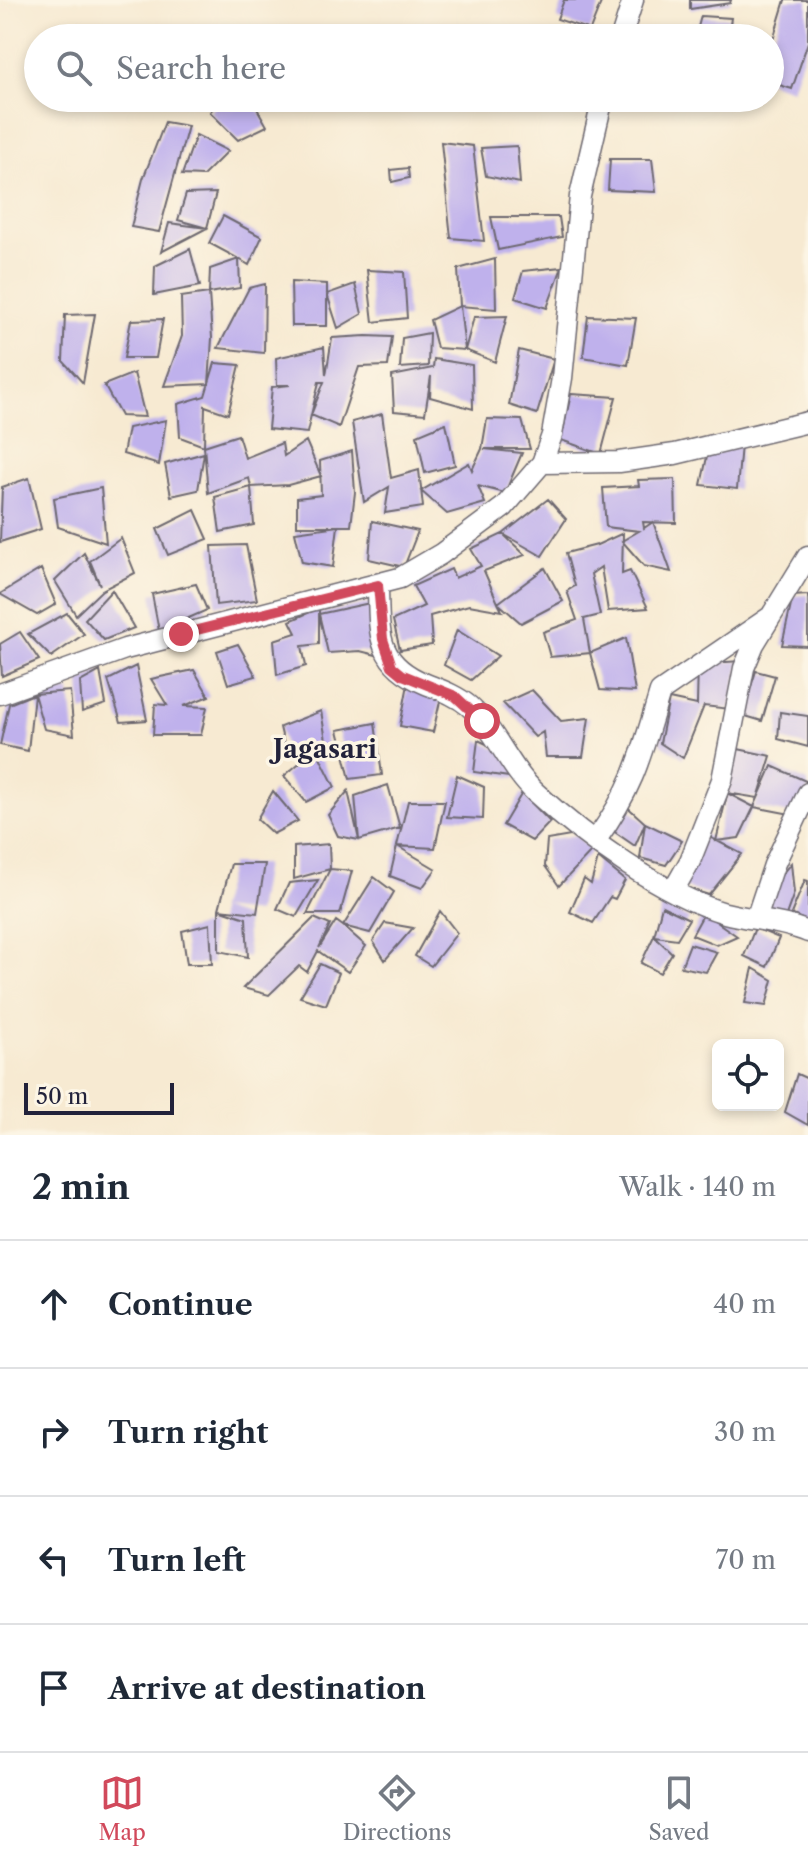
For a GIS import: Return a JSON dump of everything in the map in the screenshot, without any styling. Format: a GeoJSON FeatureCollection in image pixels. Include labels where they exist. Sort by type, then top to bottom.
{"type":"FeatureCollection","features":[{"type":"Feature","properties":{"kind":"street"},"geometry":{"type":"LineString","coordinates":[[625,24],[633,0]]}},
{"type":"Feature","properties":{"kind":"street"},"geometry":{"type":"LineString","coordinates":[[0,694],[125,649],[378,585],[417,569],[504,507],[542,463],[552,435],[562,378],[580,196],[600,112]]}},
{"type":"Feature","properties":{"kind":"street"},"geometry":{"type":"LineString","coordinates":[[542,463],[633,460],[808,422]]}},
{"type":"Feature","properties":{"kind":"street"},"geometry":{"type":"LineString","coordinates":[[673,891],[690,861],[722,780],[744,668],[754,644],[808,556]]}},
{"type":"Feature","properties":{"kind":"street"},"geometry":{"type":"LineString","coordinates":[[378,585],[383,639],[392,666],[403,675],[455,696],[470,707],[533,790],[596,840],[673,891],[724,912],[808,932]]}},
{"type":"Feature","properties":{"kind":"street"},"geometry":{"type":"LineString","coordinates":[[596,840],[622,802],[641,762],[660,692],[775,614]]}},
{"type":"Feature","properties":{"kind":"street"},"geometry":{"type":"LineString","coordinates":[[756,919],[774,865],[808,793]]}},
{"type":"Feature","properties":{"kind":"building"},"geometry":{"type":"Polygon","coordinates":[[[564,0],[602,0],[592,24],[572,24],[557,19],[564,0]]]}},
{"type":"Feature","properties":{"kind":"building"},"geometry":{"type":"Polygon","coordinates":[[[690,0],[731,0],[730,3],[690,9],[690,0]]]}},
{"type":"Feature","properties":{"kind":"building"},"geometry":{"type":"Polygon","coordinates":[[[785,0],[808,0],[808,42],[792,89],[784,86],[784,24],[778,24],[785,0]]]}},
{"type":"Feature","properties":{"kind":"building"},"geometry":{"type":"Polygon","coordinates":[[[701,16],[731,18],[730,24],[699,24],[701,16]]]}},
{"type":"Feature","properties":{"kind":"building"},"geometry":{"type":"Polygon","coordinates":[[[210,112],[259,112],[267,126],[238,140],[210,112]]]}},
{"type":"Feature","properties":{"kind":"building"},"geometry":{"type":"Polygon","coordinates":[[[165,122],[188,126],[159,232],[131,227],[143,179],[165,122]]]}},
{"type":"Feature","properties":{"kind":"building"},"geometry":{"type":"Polygon","coordinates":[[[196,135],[228,151],[203,176],[182,175],[196,135]]]}},
{"type":"Feature","properties":{"kind":"building"},"geometry":{"type":"Polygon","coordinates":[[[441,142],[473,146],[484,241],[451,238],[441,142]]]}},
{"type":"Feature","properties":{"kind":"building"},"geometry":{"type":"Polygon","coordinates":[[[517,146],[520,183],[486,176],[481,148],[517,146]]]}},
{"type":"Feature","properties":{"kind":"building"},"geometry":{"type":"Polygon","coordinates":[[[610,159],[652,159],[656,192],[608,190],[610,159]]]}},
{"type":"Feature","properties":{"kind":"building"},"geometry":{"type":"Polygon","coordinates":[[[408,168],[409,178],[392,182],[391,170],[408,168]]]}},
{"type":"Feature","properties":{"kind":"building"},"geometry":{"type":"Polygon","coordinates":[[[216,193],[207,228],[178,220],[186,194],[216,193]]]}},
{"type":"Feature","properties":{"kind":"building"},"geometry":{"type":"Polygon","coordinates":[[[223,216],[262,237],[249,265],[209,243],[223,216]]]}},
{"type":"Feature","properties":{"kind":"building"},"geometry":{"type":"Polygon","coordinates":[[[491,217],[559,217],[562,237],[498,250],[491,217]]]}},
{"type":"Feature","properties":{"kind":"building"},"geometry":{"type":"Polygon","coordinates":[[[169,223],[207,228],[161,252],[169,223]]]}},
{"type":"Feature","properties":{"kind":"building"},"geometry":{"type":"Polygon","coordinates":[[[190,249],[200,286],[154,295],[155,266],[190,249]]]}},
{"type":"Feature","properties":{"kind":"building"},"geometry":{"type":"Polygon","coordinates":[[[239,259],[240,288],[209,293],[210,269],[239,259]]]}},
{"type":"Feature","properties":{"kind":"building"},"geometry":{"type":"Polygon","coordinates":[[[495,259],[496,309],[460,306],[458,269],[495,259]]]}},
{"type":"Feature","properties":{"kind":"building"},"geometry":{"type":"Polygon","coordinates":[[[562,267],[547,308],[515,298],[523,271],[562,267]]]}},
{"type":"Feature","properties":{"kind":"building"},"geometry":{"type":"Polygon","coordinates":[[[367,270],[404,272],[407,318],[373,322],[367,270]]]}},
{"type":"Feature","properties":{"kind":"building"},"geometry":{"type":"Polygon","coordinates":[[[291,282],[327,284],[327,326],[292,326],[291,282]]]}},
{"type":"Feature","properties":{"kind":"building"},"geometry":{"type":"Polygon","coordinates":[[[265,284],[264,353],[218,348],[249,288],[265,284]]]}},
{"type":"Feature","properties":{"kind":"building"},"geometry":{"type":"Polygon","coordinates":[[[355,284],[362,314],[338,328],[327,294],[355,284]]]}},
{"type":"Feature","properties":{"kind":"building"},"geometry":{"type":"Polygon","coordinates":[[[209,293],[212,338],[209,384],[164,386],[182,336],[181,297],[209,293]]]}},
{"type":"Feature","properties":{"kind":"building"},"geometry":{"type":"Polygon","coordinates":[[[460,306],[465,350],[437,348],[430,320],[460,306]]]}},
{"type":"Feature","properties":{"kind":"building"},"geometry":{"type":"Polygon","coordinates":[[[95,314],[83,383],[63,361],[65,315],[95,314]]]}},
{"type":"Feature","properties":{"kind":"building"},"geometry":{"type":"Polygon","coordinates":[[[507,316],[495,362],[465,350],[474,317],[507,316]]]}},
{"type":"Feature","properties":{"kind":"building"},"geometry":{"type":"Polygon","coordinates":[[[588,316],[636,318],[628,365],[583,357],[588,316]]]}},
{"type":"Feature","properties":{"kind":"building"},"geometry":{"type":"Polygon","coordinates":[[[163,319],[156,358],[124,358],[131,320],[163,319]]]}},
{"type":"Feature","properties":{"kind":"building"},"geometry":{"type":"Polygon","coordinates":[[[429,333],[428,366],[400,368],[402,338],[429,333]]]}},
{"type":"Feature","properties":{"kind":"building"},"geometry":{"type":"Polygon","coordinates":[[[392,337],[388,366],[359,367],[339,427],[311,415],[307,433],[268,429],[272,387],[290,385],[277,385],[276,358],[324,347],[326,375],[332,338],[392,337]],[[319,382],[311,415],[324,382],[319,382]]]}},
{"type":"Feature","properties":{"kind":"building"},"geometry":{"type":"Polygon","coordinates":[[[519,350],[554,359],[537,414],[509,405],[519,350]]]}},
{"type":"Feature","properties":{"kind":"building"},"geometry":{"type":"Polygon","coordinates":[[[434,359],[472,365],[473,409],[430,397],[431,376],[425,414],[394,411],[392,376],[433,368],[434,359]]]}},
{"type":"Feature","properties":{"kind":"building"},"geometry":{"type":"Polygon","coordinates":[[[215,363],[240,365],[228,414],[205,406],[204,446],[180,437],[178,404],[205,396],[215,363]]]}},
{"type":"Feature","properties":{"kind":"building"},"geometry":{"type":"Polygon","coordinates":[[[134,373],[145,417],[121,416],[104,385],[134,373]]]}},
{"type":"Feature","properties":{"kind":"building"},"geometry":{"type":"Polygon","coordinates":[[[571,394],[616,397],[601,454],[561,440],[571,394]]]}},
{"type":"Feature","properties":{"kind":"building"},"geometry":{"type":"Polygon","coordinates":[[[382,414],[391,478],[419,470],[423,507],[385,513],[389,487],[364,502],[352,422],[382,414]]]}},
{"type":"Feature","properties":{"kind":"building"},"geometry":{"type":"Polygon","coordinates":[[[487,419],[522,420],[530,449],[484,449],[522,453],[505,493],[478,486],[485,503],[447,514],[421,491],[469,463],[472,470],[482,449],[487,419]]]}},
{"type":"Feature","properties":{"kind":"building"},"geometry":{"type":"Polygon","coordinates":[[[166,420],[159,465],[123,454],[128,428],[166,420]]]}},
{"type":"Feature","properties":{"kind":"building"},"geometry":{"type":"Polygon","coordinates":[[[446,423],[455,465],[425,473],[417,435],[446,423]]]}},
{"type":"Feature","properties":{"kind":"building"},"geometry":{"type":"Polygon","coordinates":[[[238,435],[245,458],[282,443],[284,456],[306,441],[321,476],[288,485],[251,487],[249,478],[208,493],[204,446],[238,435]]]}},
{"type":"Feature","properties":{"kind":"building"},"geometry":{"type":"Polygon","coordinates":[[[741,445],[737,489],[701,485],[707,457],[741,445]]]}},
{"type":"Feature","properties":{"kind":"building"},"geometry":{"type":"Polygon","coordinates":[[[352,451],[355,492],[351,526],[297,526],[297,498],[321,495],[320,461],[352,451]]]}},
{"type":"Feature","properties":{"kind":"building"},"geometry":{"type":"Polygon","coordinates":[[[204,453],[198,490],[171,496],[165,464],[204,453]]]}},
{"type":"Feature","properties":{"kind":"building"},"geometry":{"type":"Polygon","coordinates":[[[29,478],[41,529],[0,542],[2,487],[29,478]]]}},
{"type":"Feature","properties":{"kind":"building"},"geometry":{"type":"Polygon","coordinates":[[[675,479],[676,523],[653,522],[671,572],[644,566],[622,541],[639,531],[606,527],[603,488],[639,486],[638,480],[675,479]]]}},
{"type":"Feature","properties":{"kind":"building"},"geometry":{"type":"Polygon","coordinates":[[[251,487],[254,525],[220,532],[215,497],[251,487]]]}},
{"type":"Feature","properties":{"kind":"building"},"geometry":{"type":"Polygon","coordinates":[[[101,488],[106,543],[58,527],[54,498],[101,488]]]}},
{"type":"Feature","properties":{"kind":"building"},"geometry":{"type":"Polygon","coordinates":[[[548,499],[566,519],[542,556],[503,534],[548,499]]]}},
{"type":"Feature","properties":{"kind":"building"},"geometry":{"type":"Polygon","coordinates":[[[195,510],[208,539],[168,555],[157,529],[195,510]]]}},
{"type":"Feature","properties":{"kind":"building"},"geometry":{"type":"Polygon","coordinates":[[[372,521],[418,531],[404,567],[369,559],[372,521]]]}},
{"type":"Feature","properties":{"kind":"building"},"geometry":{"type":"Polygon","coordinates":[[[338,526],[333,567],[302,562],[295,532],[338,526]]]}},
{"type":"Feature","properties":{"kind":"building"},"geometry":{"type":"Polygon","coordinates":[[[623,533],[622,574],[630,571],[648,608],[608,611],[601,567],[591,574],[600,615],[584,619],[590,653],[550,657],[543,632],[577,620],[567,591],[575,586],[566,553],[597,545],[623,533]]]}},
{"type":"Feature","properties":{"kind":"building"},"geometry":{"type":"Polygon","coordinates":[[[503,534],[525,555],[484,571],[502,611],[469,605],[430,616],[432,645],[400,650],[393,620],[424,606],[413,586],[451,569],[455,578],[481,566],[471,549],[503,534]]]}},
{"type":"Feature","properties":{"kind":"building"},"geometry":{"type":"Polygon","coordinates":[[[121,538],[135,573],[102,590],[76,615],[55,581],[84,553],[100,585],[90,561],[121,538]]]}},
{"type":"Feature","properties":{"kind":"building"},"geometry":{"type":"Polygon","coordinates":[[[246,545],[257,600],[216,605],[212,546],[246,545]]]}},
{"type":"Feature","properties":{"kind":"building"},"geometry":{"type":"Polygon","coordinates":[[[545,568],[563,601],[521,623],[498,603],[545,568]]]}},
{"type":"Feature","properties":{"kind":"building"},"geometry":{"type":"Polygon","coordinates":[[[41,569],[56,604],[37,615],[0,594],[41,569]]]}},
{"type":"Feature","properties":{"kind":"building"},"geometry":{"type":"Polygon","coordinates":[[[196,584],[207,610],[159,631],[152,594],[196,584]]]}},
{"type":"Feature","properties":{"kind":"building"},"geometry":{"type":"Polygon","coordinates":[[[112,590],[134,628],[104,640],[85,619],[112,590]]]}},
{"type":"Feature","properties":{"kind":"building"},"geometry":{"type":"Polygon","coordinates":[[[808,595],[808,646],[782,645],[793,596],[808,595]]]}},
{"type":"Feature","properties":{"kind":"building"},"geometry":{"type":"Polygon","coordinates":[[[379,601],[380,656],[360,651],[328,653],[319,614],[379,601]]]}},
{"type":"Feature","properties":{"kind":"building"},"geometry":{"type":"Polygon","coordinates":[[[319,608],[319,644],[302,646],[306,666],[277,675],[274,640],[296,633],[290,621],[319,608]]]}},
{"type":"Feature","properties":{"kind":"building"},"geometry":{"type":"Polygon","coordinates":[[[67,613],[84,634],[51,657],[28,634],[67,613]]]}},
{"type":"Feature","properties":{"kind":"building"},"geometry":{"type":"Polygon","coordinates":[[[457,630],[498,656],[471,680],[444,665],[457,630]]]}},
{"type":"Feature","properties":{"kind":"building"},"geometry":{"type":"Polygon","coordinates":[[[20,632],[39,660],[2,676],[0,644],[20,632]]]}},
{"type":"Feature","properties":{"kind":"building"},"geometry":{"type":"Polygon","coordinates":[[[626,638],[635,692],[600,690],[590,653],[626,638]]]}},
{"type":"Feature","properties":{"kind":"building"},"geometry":{"type":"Polygon","coordinates":[[[238,644],[256,676],[228,684],[217,651],[238,644]]]}},
{"type":"Feature","properties":{"kind":"building"},"geometry":{"type":"Polygon","coordinates":[[[740,661],[730,709],[704,706],[683,758],[660,743],[669,699],[697,705],[698,664],[740,661]]]}},
{"type":"Feature","properties":{"kind":"building"},"geometry":{"type":"Polygon","coordinates":[[[136,666],[147,720],[121,722],[108,680],[136,666]]]}},
{"type":"Feature","properties":{"kind":"building"},"geometry":{"type":"Polygon","coordinates":[[[194,670],[209,696],[184,706],[207,707],[201,735],[153,735],[155,704],[167,705],[151,679],[194,670]]]}},
{"type":"Feature","properties":{"kind":"building"},"geometry":{"type":"Polygon","coordinates":[[[100,671],[106,704],[82,712],[80,682],[100,671]]]}},
{"type":"Feature","properties":{"kind":"building"},"geometry":{"type":"Polygon","coordinates":[[[756,671],[775,676],[762,721],[742,715],[756,671]]]}},
{"type":"Feature","properties":{"kind":"building"},"geometry":{"type":"Polygon","coordinates":[[[408,684],[441,697],[433,732],[400,726],[408,684]]]}},
{"type":"Feature","properties":{"kind":"building"},"geometry":{"type":"Polygon","coordinates":[[[532,690],[561,721],[589,718],[583,757],[546,757],[543,732],[535,737],[503,703],[532,690]]]}},
{"type":"Feature","properties":{"kind":"building"},"geometry":{"type":"Polygon","coordinates":[[[70,691],[74,735],[44,729],[34,694],[70,691]]]}},
{"type":"Feature","properties":{"kind":"building"},"geometry":{"type":"Polygon","coordinates":[[[34,694],[28,751],[0,745],[9,704],[34,694]]]}},
{"type":"Feature","properties":{"kind":"building"},"geometry":{"type":"Polygon","coordinates":[[[321,711],[327,746],[287,757],[280,727],[321,711]]]}},
{"type":"Feature","properties":{"kind":"building"},"geometry":{"type":"Polygon","coordinates":[[[780,712],[808,716],[808,747],[778,739],[780,712]]]}},
{"type":"Feature","properties":{"kind":"building"},"geometry":{"type":"Polygon","coordinates":[[[375,723],[382,775],[350,779],[338,730],[375,723]]]}},
{"type":"Feature","properties":{"kind":"building"},"geometry":{"type":"Polygon","coordinates":[[[478,740],[518,759],[516,778],[474,772],[478,740]]]}},
{"type":"Feature","properties":{"kind":"building"},"geometry":{"type":"Polygon","coordinates":[[[316,749],[335,787],[306,802],[284,776],[316,749]]]}},
{"type":"Feature","properties":{"kind":"building"},"geometry":{"type":"Polygon","coordinates":[[[738,749],[771,756],[758,798],[727,793],[738,749]]]}},
{"type":"Feature","properties":{"kind":"building"},"geometry":{"type":"Polygon","coordinates":[[[772,766],[808,782],[808,790],[790,814],[754,807],[772,766]]]}},
{"type":"Feature","properties":{"kind":"building"},"geometry":{"type":"Polygon","coordinates":[[[457,775],[484,787],[483,819],[447,817],[457,775]]]}},
{"type":"Feature","properties":{"kind":"building"},"geometry":{"type":"Polygon","coordinates":[[[388,785],[400,828],[359,840],[355,796],[388,785]]]}},
{"type":"Feature","properties":{"kind":"building"},"geometry":{"type":"Polygon","coordinates":[[[273,791],[298,821],[273,834],[257,819],[273,791]]]}},
{"type":"Feature","properties":{"kind":"building"},"geometry":{"type":"Polygon","coordinates":[[[348,791],[359,840],[338,836],[328,815],[348,791]]]}},
{"type":"Feature","properties":{"kind":"building"},"geometry":{"type":"Polygon","coordinates":[[[522,793],[550,822],[532,841],[503,825],[522,793]]]}},
{"type":"Feature","properties":{"kind":"building"},"geometry":{"type":"Polygon","coordinates":[[[727,793],[754,807],[739,838],[716,841],[727,793]]]}},
{"type":"Feature","properties":{"kind":"building"},"geometry":{"type":"Polygon","coordinates":[[[408,801],[445,801],[435,848],[397,846],[408,801]]]}},
{"type":"Feature","properties":{"kind":"building"},"geometry":{"type":"Polygon","coordinates":[[[622,802],[645,823],[635,846],[606,826],[622,802]]]}},
{"type":"Feature","properties":{"kind":"building"},"geometry":{"type":"Polygon","coordinates":[[[645,823],[682,841],[666,865],[640,858],[645,823]]]}},
{"type":"Feature","properties":{"kind":"building"},"geometry":{"type":"Polygon","coordinates":[[[702,833],[742,854],[709,895],[683,887],[702,833]]]}},
{"type":"Feature","properties":{"kind":"building"},"geometry":{"type":"Polygon","coordinates":[[[576,835],[592,851],[559,886],[545,866],[547,840],[576,835]]]}},
{"type":"Feature","properties":{"kind":"building"},"geometry":{"type":"Polygon","coordinates":[[[329,844],[330,869],[294,879],[294,847],[329,844]]]}},
{"type":"Feature","properties":{"kind":"building"},"geometry":{"type":"Polygon","coordinates":[[[397,846],[436,869],[422,888],[390,876],[397,846]]]}},
{"type":"Feature","properties":{"kind":"building"},"geometry":{"type":"Polygon","coordinates":[[[598,858],[625,880],[615,899],[610,897],[593,923],[570,912],[584,879],[591,884],[598,858]]]}},
{"type":"Feature","properties":{"kind":"building"},"geometry":{"type":"Polygon","coordinates":[[[791,863],[794,893],[786,915],[768,922],[771,888],[791,863]]]}},
{"type":"Feature","properties":{"kind":"building"},"geometry":{"type":"Polygon","coordinates":[[[231,864],[265,864],[257,913],[219,909],[231,864]]]}},
{"type":"Feature","properties":{"kind":"building"},"geometry":{"type":"Polygon","coordinates":[[[330,869],[352,871],[340,914],[307,914],[330,869]]]}},
{"type":"Feature","properties":{"kind":"building"},"geometry":{"type":"Polygon","coordinates":[[[374,877],[394,892],[370,933],[343,926],[374,877]]]}},
{"type":"Feature","properties":{"kind":"building"},"geometry":{"type":"Polygon","coordinates":[[[318,880],[296,917],[277,909],[289,883],[318,880]]]}},
{"type":"Feature","properties":{"kind":"building"},"geometry":{"type":"Polygon","coordinates":[[[805,880],[808,881],[808,922],[791,914],[805,880]]]}},
{"type":"Feature","properties":{"kind":"building"},"geometry":{"type":"Polygon","coordinates":[[[662,906],[689,919],[677,939],[654,936],[662,906]]]}},
{"type":"Feature","properties":{"kind":"building"},"geometry":{"type":"Polygon","coordinates":[[[219,909],[246,918],[248,957],[219,951],[219,909]]]}},
{"type":"Feature","properties":{"kind":"building"},"geometry":{"type":"Polygon","coordinates":[[[440,911],[457,933],[431,966],[415,956],[440,911]]]}},
{"type":"Feature","properties":{"kind":"building"},"geometry":{"type":"Polygon","coordinates":[[[704,913],[737,936],[717,945],[692,935],[704,913]]]}},
{"type":"Feature","properties":{"kind":"building"},"geometry":{"type":"Polygon","coordinates":[[[314,918],[330,925],[319,948],[336,921],[366,946],[348,972],[318,951],[307,972],[299,966],[269,995],[243,988],[314,918]]]}},
{"type":"Feature","properties":{"kind":"building"},"geometry":{"type":"Polygon","coordinates":[[[385,923],[413,928],[385,960],[373,941],[385,923]]]}},
{"type":"Feature","properties":{"kind":"building"},"geometry":{"type":"Polygon","coordinates":[[[210,924],[212,964],[187,964],[182,931],[210,924]]]}},
{"type":"Feature","properties":{"kind":"building"},"geometry":{"type":"Polygon","coordinates":[[[755,928],[779,938],[767,967],[744,956],[755,928]]]}},
{"type":"Feature","properties":{"kind":"building"},"geometry":{"type":"Polygon","coordinates":[[[654,936],[672,953],[660,973],[641,963],[654,936]]]}},
{"type":"Feature","properties":{"kind":"building"},"geometry":{"type":"Polygon","coordinates":[[[690,944],[717,952],[706,972],[681,967],[690,944]]]}},
{"type":"Feature","properties":{"kind":"building"},"geometry":{"type":"Polygon","coordinates":[[[320,964],[339,973],[326,1005],[300,997],[320,964]]]}},
{"type":"Feature","properties":{"kind":"building"},"geometry":{"type":"Polygon","coordinates":[[[753,968],[773,980],[766,1006],[745,1003],[753,968]]]}},
{"type":"Feature","properties":{"kind":"building"},"geometry":{"type":"Polygon","coordinates":[[[797,1074],[808,1079],[808,1125],[785,1112],[797,1074]]]}},
{"type":"Feature","properties":{"kind":"district","name":"Jagasari"},"geometry":{"type":"Point","coordinates":[325,749]}},
{"type":"Feature","properties":{"kind":"route"},"geometry":{"type":"LineString","coordinates":[[181,634],[378,585],[380,623],[386,654],[392,666],[403,675],[455,696],[482,721]]}}]}
